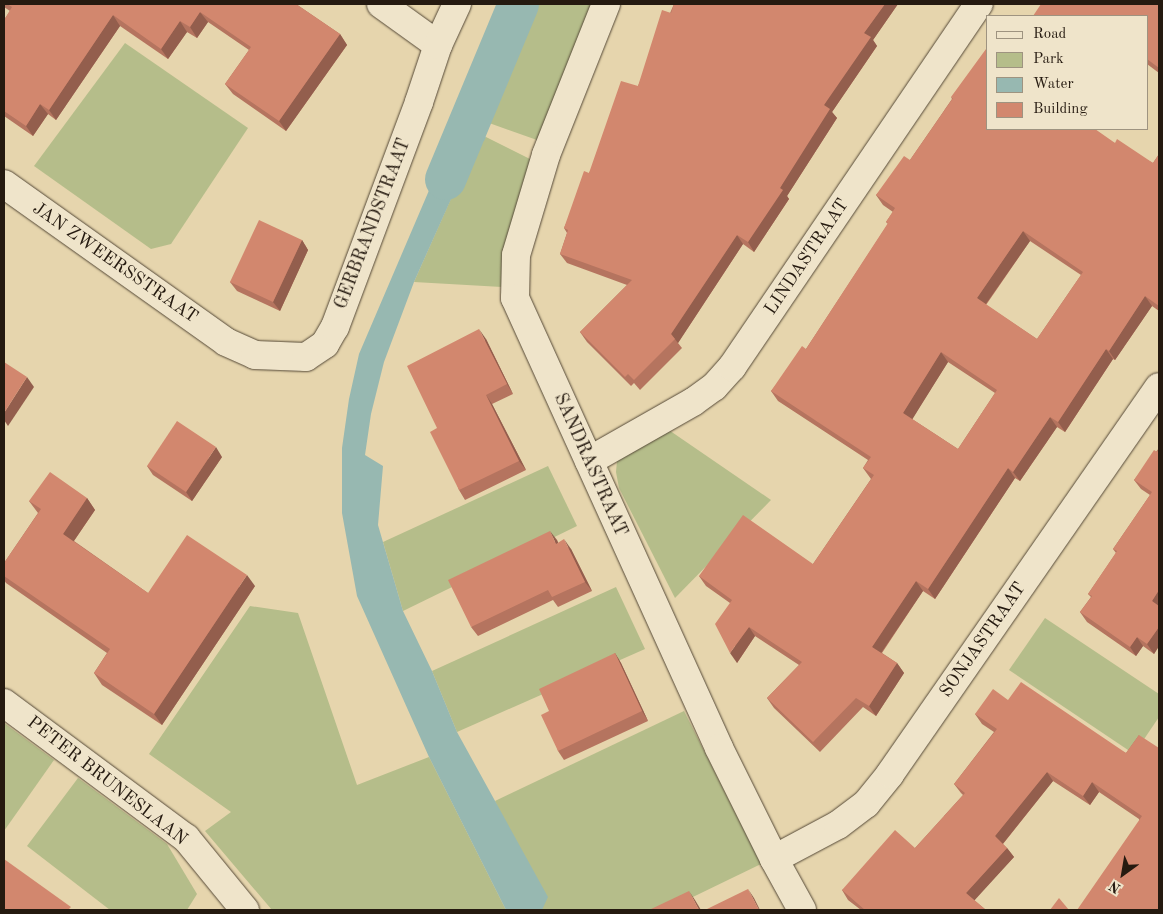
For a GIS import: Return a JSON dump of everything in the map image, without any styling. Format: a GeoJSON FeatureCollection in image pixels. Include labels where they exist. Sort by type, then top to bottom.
{"type":"FeatureCollection","features":[{"type":"Feature","properties":{"kind":"street"},"geometry":{"type":"LineString","coordinates":[[381,4],[438,45]]}},
{"type":"Feature","properties":{"kind":"street","name":"GERBRANDSTRAAT"},"geometry":{"type":"LineString","coordinates":[[226,342],[255,355],[281,358],[306,357],[325,344],[335,327],[419,102],[438,45],[457,4]]}},
{"type":"Feature","properties":{"kind":"street","name":"SANDRASTRAAT"},"geometry":{"type":"LineString","coordinates":[[606,4],[546,155],[516,255],[515,298],[719,748],[774,859],[802,910]]}},
{"type":"Feature","properties":{"kind":"street","name":"LINDASTRAAT"},"geometry":{"type":"LineString","coordinates":[[589,461],[693,402],[714,386],[732,366],[979,4]]}},
{"type":"Feature","properties":{"kind":"street","name":"JAN ZWEERSSTRAAT"},"geometry":{"type":"LineString","coordinates":[[4,184],[226,342]]}},
{"type":"Feature","properties":{"kind":"street","name":"SONJASTRAAT"},"geometry":{"type":"LineString","coordinates":[[774,859],[838,825],[866,804],[890,774],[1159,387]]}},
{"type":"Feature","properties":{"kind":"street","name":"PETER BRUNESLAAN"},"geometry":{"type":"LineString","coordinates":[[4,703],[186,838],[232,905]]}},
{"type":"Feature","properties":{"kind":"green space"},"geometry":{"type":"Polygon","coordinates":[[[539,4],[593,4],[537,140],[478,119],[493,106],[539,4]]]}},
{"type":"Feature","properties":{"kind":"green space"},"geometry":{"type":"Polygon","coordinates":[[[125,43],[248,128],[171,244],[151,249],[34,166],[125,43]]]}},
{"type":"Feature","properties":{"kind":"green space"},"geometry":{"type":"Polygon","coordinates":[[[486,137],[532,160],[502,287],[414,282],[477,140],[483,141],[486,137]]]}},
{"type":"Feature","properties":{"kind":"green space"},"geometry":{"type":"Polygon","coordinates":[[[663,426],[771,500],[675,598],[619,488],[616,472],[617,461],[663,426]]]}},
{"type":"Feature","properties":{"kind":"green space"},"geometry":{"type":"Polygon","coordinates":[[[548,466],[577,526],[403,611],[383,542],[548,466]]]}},
{"type":"Feature","properties":{"kind":"green space"},"geometry":{"type":"Polygon","coordinates":[[[616,587],[645,649],[457,732],[432,671],[616,587]]]}},
{"type":"Feature","properties":{"kind":"green space"},"geometry":{"type":"Polygon","coordinates":[[[250,606],[298,613],[357,785],[429,757],[506,910],[272,910],[205,831],[231,812],[149,754],[250,606]]]}},
{"type":"Feature","properties":{"kind":"green space"},"geometry":{"type":"Polygon","coordinates":[[[1045,618],[1159,694],[1159,717],[1134,754],[1009,670],[1045,618]]]}},
{"type":"Feature","properties":{"kind":"green space"},"geometry":{"type":"Polygon","coordinates":[[[684,711],[761,864],[666,910],[542,910],[495,801],[684,711]]]}},
{"type":"Feature","properties":{"kind":"green space"},"geometry":{"type":"Polygon","coordinates":[[[4,723],[54,760],[4,831],[4,723]]]}},
{"type":"Feature","properties":{"kind":"green space"},"geometry":{"type":"Polygon","coordinates":[[[78,778],[167,844],[197,894],[187,910],[110,910],[27,846],[78,778]]]}},
{"type":"Feature","properties":{"kind":"water"},"geometry":{"type":"Polygon","coordinates":[[[504,4],[539,4],[493,106],[478,119],[465,112],[464,106],[504,4]]]}},
{"type":"Feature","properties":{"kind":"water"},"geometry":{"type":"Polygon","coordinates":[[[452,120],[486,137],[484,141],[477,141],[414,282],[384,362],[371,414],[365,455],[383,466],[378,525],[403,611],[432,671],[457,732],[548,897],[542,910],[506,910],[429,757],[357,596],[342,513],[342,448],[349,399],[359,354],[454,132],[448,127],[452,120]]]}},
{"type":"Feature","properties":{"kind":"building"},"geometry":{"type":"Polygon","coordinates":[[[7,4],[296,4],[340,34],[279,121],[225,84],[251,47],[200,12],[190,27],[180,21],[161,49],[113,15],[49,110],[40,104],[26,126],[4,111],[4,20],[12,7],[7,4]]]}},
{"type":"Feature","properties":{"kind":"building"},"geometry":{"type":"Polygon","coordinates":[[[674,4],[885,4],[864,33],[871,37],[824,105],[830,109],[780,188],[783,190],[748,242],[737,235],[671,334],[675,339],[634,380],[628,374],[625,377],[580,332],[632,280],[560,254],[568,230],[564,228],[584,171],[589,173],[621,81],[638,86],[662,10],[671,13],[674,4]]]}},
{"type":"Feature","properties":{"kind":"building"},"geometry":{"type":"Polygon","coordinates":[[[1041,4],[1159,4],[1159,68],[1148,60],[1148,15],[1034,15],[1041,4]]]}},
{"type":"Feature","properties":{"kind":"building"},"geometry":{"type":"Polygon","coordinates":[[[986,49],[986,130],[1096,130],[1115,143],[1117,139],[1153,163],[1159,154],[1159,306],[1145,296],[1109,351],[1106,349],[1058,422],[1050,417],[1013,472],[1008,468],[928,589],[916,581],[872,647],[897,663],[869,706],[856,698],[813,742],[767,698],[802,662],[749,627],[730,653],[715,624],[732,600],[699,576],[743,515],[813,564],[874,475],[863,468],[871,457],[771,391],[802,346],[806,349],[888,223],[886,222],[895,208],[876,195],[904,156],[910,160],[953,98],[951,97],[986,49]],[[1023,231],[977,298],[1037,339],[1083,272],[1023,231]],[[941,352],[903,413],[958,449],[997,390],[941,352]]]}},
{"type":"Feature","properties":{"kind":"building"},"geometry":{"type":"Polygon","coordinates":[[[259,220],[302,240],[273,302],[230,282],[259,220]]]}},
{"type":"Feature","properties":{"kind":"building"},"geometry":{"type":"Polygon","coordinates":[[[479,329],[507,384],[486,395],[519,461],[459,490],[430,432],[437,428],[407,366],[479,329]]]}},
{"type":"Feature","properties":{"kind":"building"},"geometry":{"type":"Polygon","coordinates":[[[4,362],[27,377],[4,413],[4,362]]]}},
{"type":"Feature","properties":{"kind":"building"},"geometry":{"type":"Polygon","coordinates":[[[177,421],[216,447],[186,492],[147,466],[177,421]]]}},
{"type":"Feature","properties":{"kind":"building"},"geometry":{"type":"Polygon","coordinates":[[[1159,448],[1159,590],[1152,601],[1159,606],[1159,627],[1147,644],[1137,637],[1130,647],[1080,612],[1092,596],[1088,594],[1117,551],[1113,549],[1152,492],[1134,480],[1154,450],[1157,452],[1159,448]]]}},
{"type":"Feature","properties":{"kind":"building"},"geometry":{"type":"Polygon","coordinates":[[[50,472],[87,498],[63,534],[148,593],[187,535],[247,575],[154,714],[94,673],[110,649],[4,576],[4,563],[41,509],[29,501],[50,472]]]}},
{"type":"Feature","properties":{"kind":"building"},"geometry":{"type":"Polygon","coordinates":[[[550,531],[556,544],[564,539],[585,582],[552,597],[548,590],[471,627],[448,580],[550,531]]]}},
{"type":"Feature","properties":{"kind":"building"},"geometry":{"type":"Polygon","coordinates":[[[615,653],[642,711],[558,751],[541,715],[549,711],[539,689],[615,653]]]}},
{"type":"Feature","properties":{"kind":"building"},"geometry":{"type":"Polygon","coordinates":[[[1021,682],[1126,753],[1139,735],[1159,748],[1159,910],[1077,910],[1142,816],[1092,782],[1083,796],[1047,772],[995,836],[1007,848],[966,893],[986,910],[865,910],[842,890],[895,830],[915,848],[965,793],[954,784],[997,729],[975,714],[993,689],[1008,700],[1021,682]]]}},
{"type":"Feature","properties":{"kind":"building"},"geometry":{"type":"Polygon","coordinates":[[[4,859],[71,907],[68,910],[4,910],[4,859]]]}},
{"type":"Feature","properties":{"kind":"building"},"geometry":{"type":"Polygon","coordinates":[[[748,889],[759,910],[705,910],[748,889]]]}},
{"type":"Feature","properties":{"kind":"building"},"geometry":{"type":"Polygon","coordinates":[[[689,891],[699,910],[649,910],[689,891]]]}},
{"type":"Feature","properties":{"kind":"building"},"geometry":{"type":"Polygon","coordinates":[[[1059,898],[1069,910],[1050,910],[1059,898]]]}},
{"type":"Feature","properties":{"kind":"waterway"},"geometry":{"type":"LineString","coordinates":[[445,179],[518,4]]}}]}
